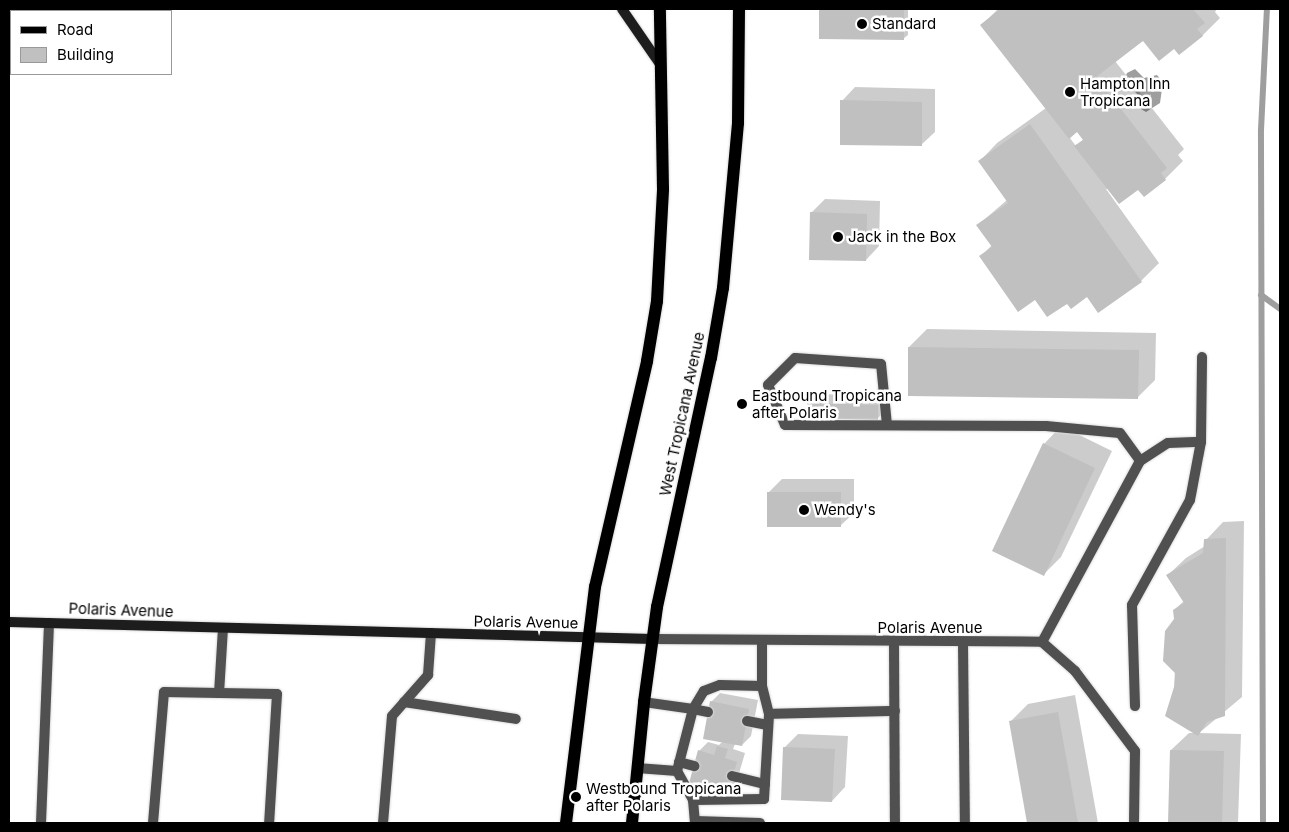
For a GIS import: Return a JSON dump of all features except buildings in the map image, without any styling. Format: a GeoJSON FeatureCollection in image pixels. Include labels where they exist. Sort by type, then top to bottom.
{"type":"FeatureCollection","features":[{"type":"Feature","properties":{"kind":"main road"},"geometry":{"type":"LineString","coordinates":[[566,823],[595,587],[647,361],[657,301],[663,198],[660,9]]}},
{"type":"Feature","properties":{"kind":"main road","name":"West Tropicana Avenue"},"geometry":{"type":"LineString","coordinates":[[632,823],[644,702],[663,574],[709,368],[723,288],[738,123],[739,9]]}},
{"type":"Feature","properties":{"kind":"street"},"geometry":{"type":"LineString","coordinates":[[622,9],[660,64]]}},
{"type":"Feature","properties":{"kind":"street"},"geometry":{"type":"LineString","coordinates":[[1135,706],[1132,605],[1190,500],[1201,442],[1202,357]]}},
{"type":"Feature","properties":{"kind":"street"},"geometry":{"type":"LineString","coordinates":[[887,425],[881,364],[795,358],[768,385],[786,425],[1046,426],[1120,433],[1140,461]]}},
{"type":"Feature","properties":{"kind":"street"},"geometry":{"type":"LineString","coordinates":[[1134,823],[1135,751],[1075,671],[1042,642],[1140,461],[1168,443],[1201,442]]}},
{"type":"Feature","properties":{"kind":"street","name":"Polaris Avenue"},"geometry":{"type":"LineString","coordinates":[[9,622],[588,638],[894,643],[1042,642]]}},
{"type":"Feature","properties":{"kind":"street"},"geometry":{"type":"LineString","coordinates":[[41,823],[49,623]]}},
{"type":"Feature","properties":{"kind":"street"},"geometry":{"type":"LineString","coordinates":[[219,693],[223,628]]}},
{"type":"Feature","properties":{"kind":"street"},"geometry":{"type":"LineString","coordinates":[[383,823],[392,716],[428,675],[431,633]]}},
{"type":"Feature","properties":{"kind":"street"},"geometry":{"type":"LineString","coordinates":[[693,800],[764,799],[769,714],[762,686],[762,641]]}},
{"type":"Feature","properties":{"kind":"street"},"geometry":{"type":"LineString","coordinates":[[894,643],[895,823]]}},
{"type":"Feature","properties":{"kind":"street"},"geometry":{"type":"LineString","coordinates":[[963,643],[965,823]]}},
{"type":"Feature","properties":{"kind":"street"},"geometry":{"type":"LineString","coordinates":[[760,823],[695,822],[693,800],[678,767],[693,709],[704,691],[720,685],[762,686]]}},
{"type":"Feature","properties":{"kind":"street"},"geometry":{"type":"LineString","coordinates":[[153,823],[164,692],[277,694],[269,823]]}},
{"type":"Feature","properties":{"kind":"street"},"geometry":{"type":"LineString","coordinates":[[404,702],[516,719]]}},
{"type":"Feature","properties":{"kind":"street"},"geometry":{"type":"LineString","coordinates":[[644,702],[708,712]]}},
{"type":"Feature","properties":{"kind":"street"},"geometry":{"type":"LineString","coordinates":[[769,714],[895,711]]}},
{"type":"Feature","properties":{"kind":"street"},"geometry":{"type":"LineString","coordinates":[[747,721],[768,724]]}},
{"type":"Feature","properties":{"kind":"street"},"geometry":{"type":"LineString","coordinates":[[636,768],[694,766]]}},
{"type":"Feature","properties":{"kind":"street"},"geometry":{"type":"LineString","coordinates":[[732,776],[765,784]]}},
{"type":"Feature","properties":{"kind":"shaded area"},"geometry":{"type":"Polygon","coordinates":[[[1135,69],[1144,78],[1157,75],[1163,82],[1160,103],[1146,112],[1141,109],[1137,94],[1124,80],[1127,73],[1135,69]]]}},
{"type":"Feature","properties":{"kind":"waterway"},"geometry":{"type":"LineString","coordinates":[[1263,823],[1261,130],[1267,9]]}},
{"type":"Feature","properties":{"kind":"waterway"},"geometry":{"type":"LineString","coordinates":[[1261,295],[1280,309]]}},
{"type":"Feature","properties":{"kind":"place","name":"Standard"},"geometry":{"type":"Point","coordinates":[862,24]}},
{"type":"Feature","properties":{"kind":"place","name":"Hampton Inn Tropicana"},"geometry":{"type":"Point","coordinates":[1070,92]}},
{"type":"Feature","properties":{"kind":"place","name":"Jack in the Box"},"geometry":{"type":"Point","coordinates":[838,237]}},
{"type":"Feature","properties":{"kind":"place","name":"Eastbound Tropicana after Polaris"},"geometry":{"type":"Point","coordinates":[742,404]}},
{"type":"Feature","properties":{"kind":"place","name":"Wendy's"},"geometry":{"type":"Point","coordinates":[804,510]}},
{"type":"Feature","properties":{"kind":"place","name":"Westbound Tropicana after Polaris"},"geometry":{"type":"Point","coordinates":[576,797]}}]}
